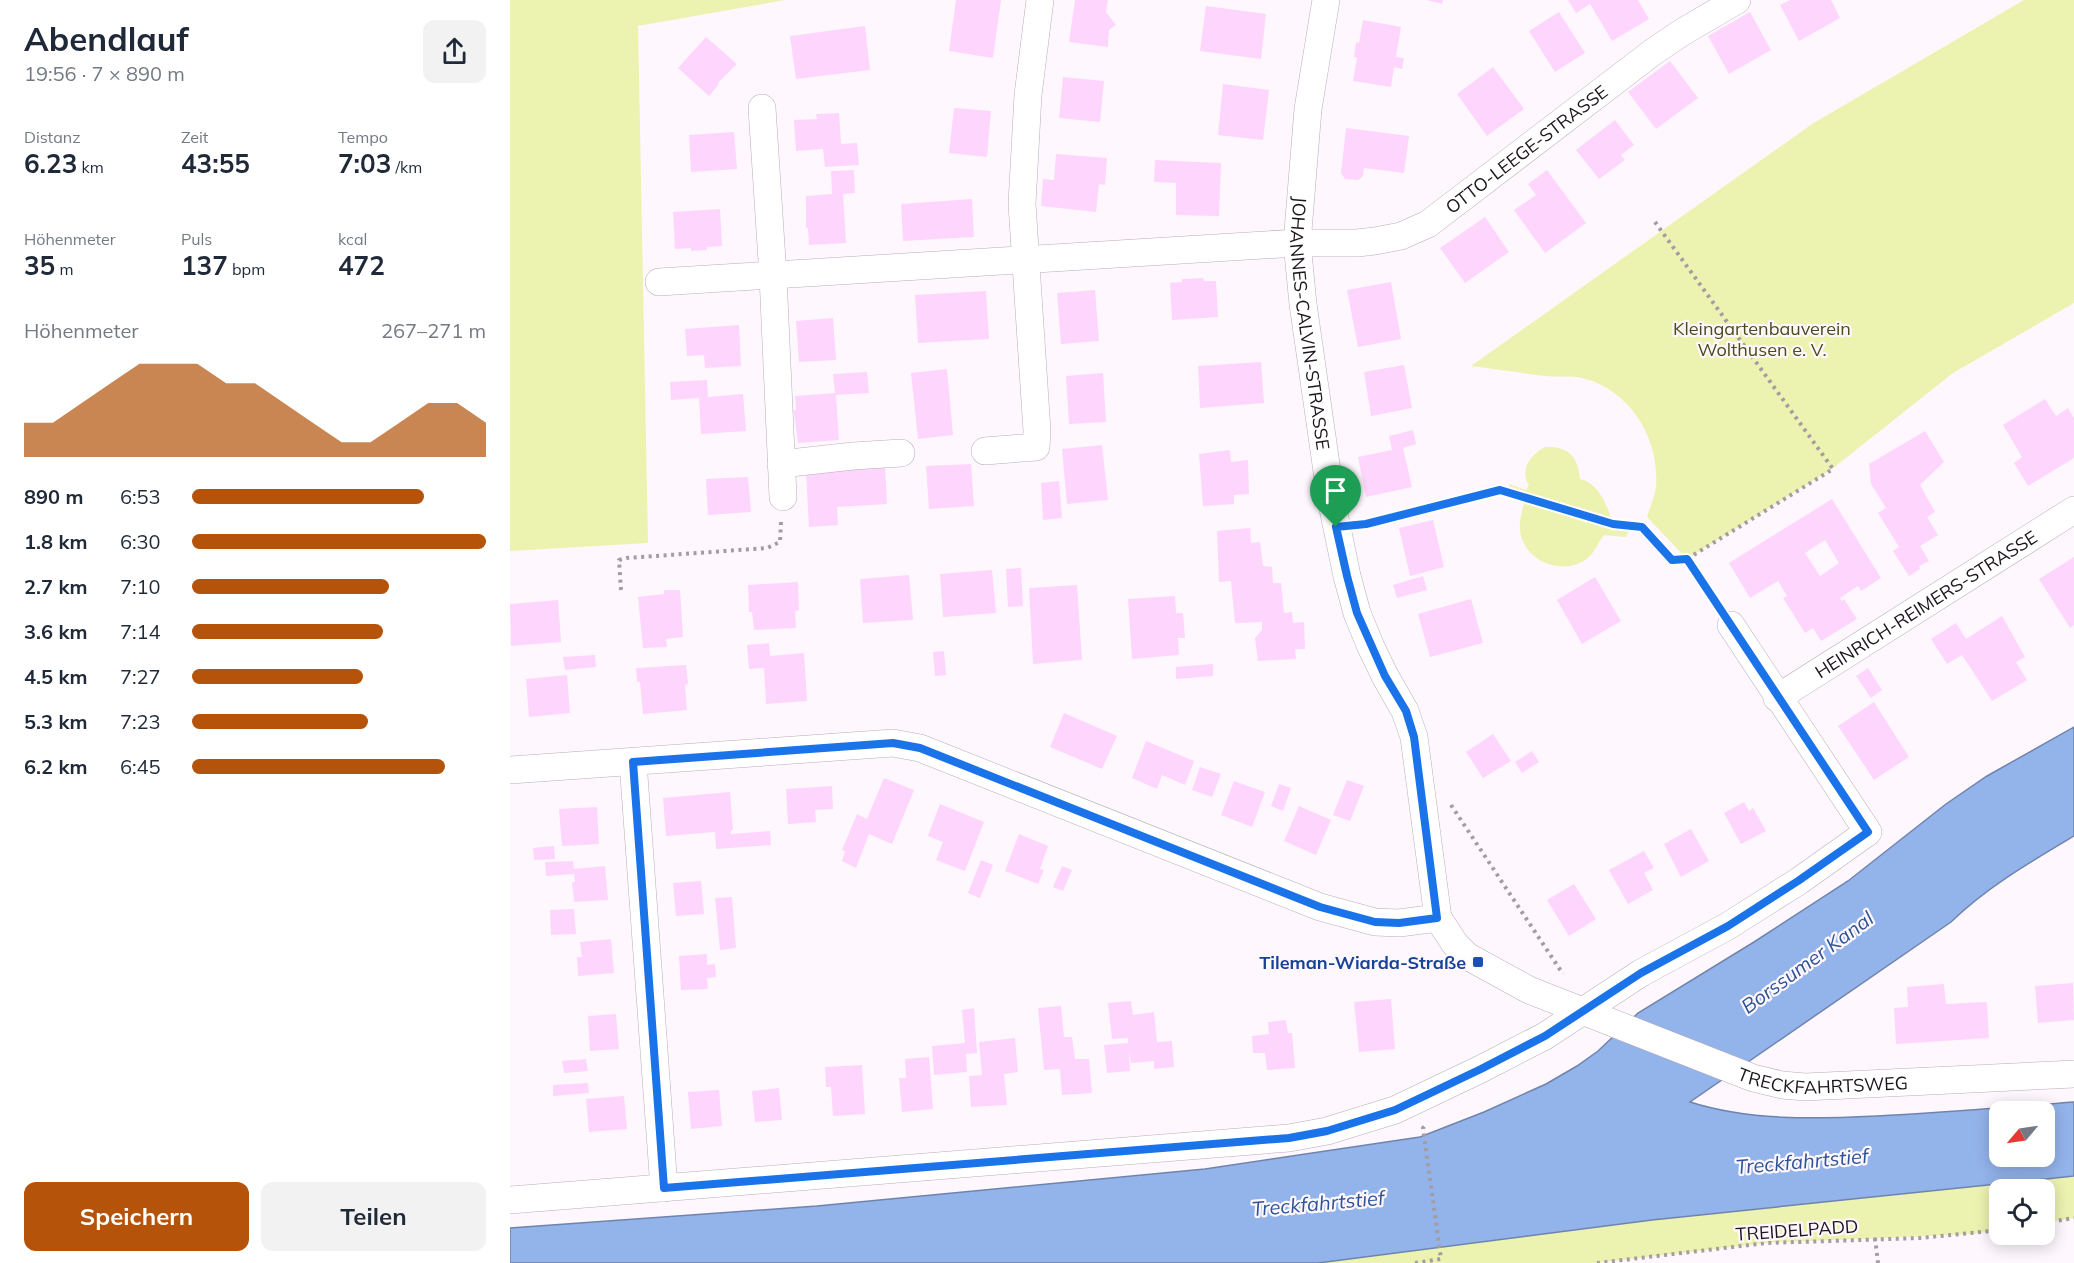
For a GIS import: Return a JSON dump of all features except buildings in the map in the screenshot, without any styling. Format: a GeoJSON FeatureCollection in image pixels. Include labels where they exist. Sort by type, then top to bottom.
{"type":"FeatureCollection","features":[{"type":"Feature","properties":{"kind":"street"},"geometry":{"type":"LineString","coordinates":[[985,451],[1036,447],[1037,431],[1022,204],[1028,94],[1040,0]]}},
{"type":"Feature","properties":{"kind":"street","name":"JOHANNES-CALVIN-STRASSE"},"geometry":{"type":"LineString","coordinates":[[1326,0],[1308,109],[1297,243],[1307,336],[1336,527],[1347,576],[1357,613],[1385,676],[1406,711],[1414,737],[1437,918]]}},
{"type":"Feature","properties":{"kind":"street","name":"OTTO-LEEGE-STRASSE"},"geometry":{"type":"LineString","coordinates":[[659,282],[1297,243],[1357,243],[1401,236],[1428,224],[1653,52],[1737,0]]}},
{"type":"Feature","properties":{"kind":"street"},"geometry":{"type":"LineString","coordinates":[[762,108],[783,497]]}},
{"type":"Feature","properties":{"kind":"street"},"geometry":{"type":"LineString","coordinates":[[781,464],[901,453]]}},
{"type":"Feature","properties":{"kind":"street","name":"HEINRICH-REIMERS-STRASSE"},"geometry":{"type":"LineString","coordinates":[[1778,698],[2074,510]]}},
{"type":"Feature","properties":{"kind":"street"},"geometry":{"type":"LineString","coordinates":[[510,1200],[1289,1138],[1327,1131],[1395,1110],[1442,1088],[1545,1036],[1641,973],[1728,926],[1868,832],[1731,625]]}},
{"type":"Feature","properties":{"kind":"street"},"geometry":{"type":"LineString","coordinates":[[510,770],[893,743],[920,748],[1320,907],[1375,922],[1399,923],[1437,918],[1455,944],[1478,962],[1529,990],[1585,1011]]}},
{"type":"Feature","properties":{"kind":"street"},"geometry":{"type":"LineString","coordinates":[[633,762],[664,1188]]}},
{"type":"Feature","properties":{"kind":"street","name":"TRECKFAHRTSWEG"},"geometry":{"type":"LineString","coordinates":[[1585,1011],[1753,1078],[1782,1085],[1805,1087],[2074,1074]]}},
{"type":"Feature","properties":{"kind":"path"},"geometry":{"type":"LineString","coordinates":[[1336,527],[1366,524],[1500,490],[1613,524],[1642,527],[1672,560],[1687,559],[1833,469],[1655,222]]}},
{"type":"Feature","properties":{"kind":"path"},"geometry":{"type":"LineString","coordinates":[[621,590],[619,560],[767,548],[780,542],[783,497]]}},
{"type":"Feature","properties":{"kind":"path"},"geometry":{"type":"LineString","coordinates":[[1687,559],[1731,625]]}},
{"type":"Feature","properties":{"kind":"path"},"geometry":{"type":"LineString","coordinates":[[1422,791],[1452,805],[1552,955],[1585,1011]]}},
{"type":"Feature","properties":{"kind":"path"},"geometry":{"type":"LineString","coordinates":[[1415,1263],[1442,1259],[1423,1128],[1433,1123]]}},
{"type":"Feature","properties":{"kind":"path"},"geometry":{"type":"LineString","coordinates":[[2055,1221],[2074,1218]]}},
{"type":"Feature","properties":{"kind":"path","name":"TREIDELPADD"},"geometry":{"type":"LineString","coordinates":[[1597,1263],[1767,1243],[1920,1238],[1989,1232]]}},
{"type":"Feature","properties":{"kind":"path"},"geometry":{"type":"LineString","coordinates":[[1875,1238],[1878,1263]]}},
{"type":"Feature","properties":{"kind":"green space"},"geometry":{"type":"Polygon","coordinates":[[[510,0],[785,0],[638,26],[648,543],[510,551],[510,0]]]}},
{"type":"Feature","properties":{"kind":"green space","name":"Kleingartenbauverein Wolthusen e. V."},"geometry":{"type":"Polygon","coordinates":[[[2024,0],[2074,0],[2074,303],[1953,373],[1832,469],[1687,559],[1647,517],[1656,486],[1653,450],[1637,416],[1625,403],[1611,391],[1595,382],[1577,377],[1545,376],[1471,366],[1812,124],[2024,0]]]}},
{"type":"Feature","properties":{"kind":"green space"},"geometry":{"type":"Polygon","coordinates":[[[1545,447],[1560,448],[1570,454],[1577,464],[1580,479],[1587,481],[1602,497],[1613,526],[1630,528],[1626,537],[1604,535],[1593,553],[1578,564],[1557,566],[1546,563],[1529,551],[1523,541],[1520,520],[1524,503],[1511,497],[1509,484],[1526,490],[1529,485],[1525,474],[1528,463],[1545,447]]]}},
{"type":"Feature","properties":{"kind":"green space"},"geometry":{"type":"Polygon","coordinates":[[[2074,1176],[2074,1218],[2055,1221],[2055,1179],[2045,1179],[2074,1176]]]}},
{"type":"Feature","properties":{"kind":"green space"},"geometry":{"type":"Polygon","coordinates":[[[1989,1185],[1989,1232],[1973,1234],[1767,1243],[1597,1263],[1318,1263],[1652,1220],[1989,1185]]]}},
{"type":"Feature","properties":{"kind":"water"},"geometry":{"type":"Polygon","coordinates":[[[2074,727],[2074,836],[1995,886],[1951,922],[1690,1102],[1736,1113],[1806,1118],[1989,1109],[1989,1167],[2055,1167],[2055,1104],[2074,1102],[2074,1176],[2045,1179],[1989,1179],[1989,1185],[1652,1220],[1318,1263],[510,1263],[510,1228],[817,1206],[1205,1169],[1420,1137],[1546,1084],[1577,1066],[1598,1051],[1638,1013],[1848,881],[1946,804],[1987,776],[2074,727]]]}},
{"type":"Feature","properties":{"kind":"place","name":"Tileman-Wiarda-Straße"},"geometry":{"type":"Point","coordinates":[1478,962]}},
{"type":"Feature","properties":{"kind":"route"},"geometry":{"type":"LineString","coordinates":[[1500,490],[1510,491],[1613,524],[1642,527],[1672,560],[1687,559],[1868,832],[1728,926],[1641,973],[1545,1036],[1395,1110],[1327,1131],[1289,1138],[664,1188],[633,762],[893,743],[920,748],[1320,907],[1375,922],[1399,923],[1437,918],[1414,737],[1406,711],[1385,676],[1357,613],[1336,527],[1366,524],[1500,490]]}},
{"type":"Feature","properties":{"kind":"water label","name":"Borssumer Kanal"},"geometry":{"type":"Point","coordinates":[1807,962]}},
{"type":"Feature","properties":{"kind":"water label","name":"Treckfahrtstief"},"geometry":{"type":"Point","coordinates":[1802,1161]}},
{"type":"Feature","properties":{"kind":"water label","name":"Treckfahrtstief"},"geometry":{"type":"Point","coordinates":[1318,1203]}}]}
